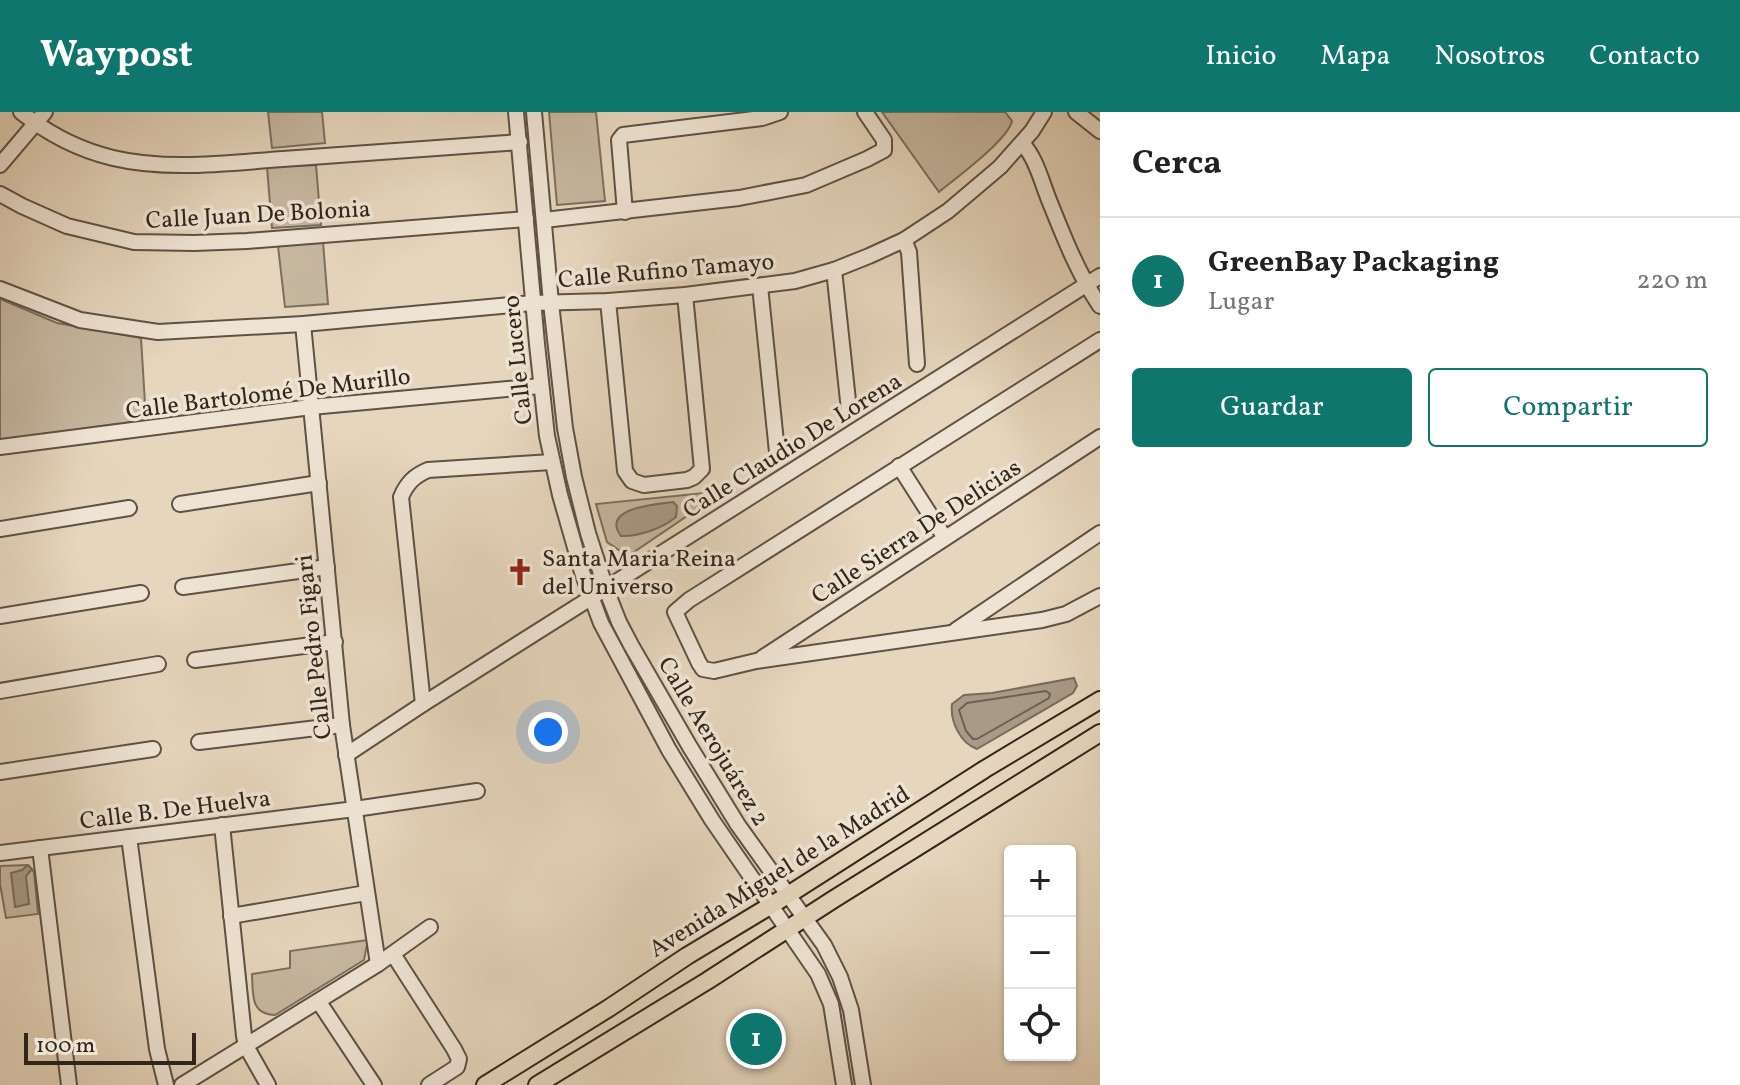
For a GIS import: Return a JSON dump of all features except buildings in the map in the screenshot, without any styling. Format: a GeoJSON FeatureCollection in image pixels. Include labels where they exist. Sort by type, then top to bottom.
{"type":"FeatureCollection","features":[{"type":"Feature","properties":{"kind":"main road","name":"Avenida Miguel de la Madrid"},"geometry":{"type":"LineString","coordinates":[[485,1085],[985,769],[1100,700]]}},
{"type":"Feature","properties":{"kind":"main road"},"geometry":{"type":"LineString","coordinates":[[537,1085],[1100,733]]}},
{"type":"Feature","properties":{"kind":"street"},"geometry":{"type":"LineString","coordinates":[[21,112],[40,118],[76,145],[113,158],[163,166],[520,142]]}},
{"type":"Feature","properties":{"kind":"street","name":"Calle Lucero"},"geometry":{"type":"LineString","coordinates":[[516,112],[541,386],[552,462],[569,530],[592,598]]}},
{"type":"Feature","properties":{"kind":"street","name":"Calle Lucero"},"geometry":{"type":"LineString","coordinates":[[534,112],[562,401],[572,465],[588,533],[606,589]]}},
{"type":"Feature","properties":{"kind":"street"},"geometry":{"type":"LineString","coordinates":[[625,212],[619,140],[623,135],[762,118],[780,112]]}},
{"type":"Feature","properties":{"kind":"street"},"geometry":{"type":"LineString","coordinates":[[544,220],[761,194],[806,185],[884,150],[884,140],[865,112]]}},
{"type":"Feature","properties":{"kind":"street","name":"Calle Rufino Tamayo"},"geometry":{"type":"LineString","coordinates":[[0,289],[80,320],[158,332],[303,324],[533,303],[685,295],[795,281],[834,270],[904,240],[948,211],[1000,167],[1044,112]]}},
{"type":"Feature","properties":{"kind":"street"},"geometry":{"type":"LineString","coordinates":[[1076,112],[1100,131]]}},
{"type":"Feature","properties":{"kind":"street"},"geometry":{"type":"LineString","coordinates":[[0,165],[40,118]]}},
{"type":"Feature","properties":{"kind":"street"},"geometry":{"type":"LineString","coordinates":[[1022,143],[1031,153],[1086,285],[1100,306]]}},
{"type":"Feature","properties":{"kind":"street","name":"Calle Juan De Bolonia"},"geometry":{"type":"LineString","coordinates":[[0,194],[67,226],[134,242],[247,241],[526,219]]}},
{"type":"Feature","properties":{"kind":"street"},"geometry":{"type":"LineString","coordinates":[[904,240],[909,252],[917,364]]}},
{"type":"Feature","properties":{"kind":"street"},"geometry":{"type":"LineString","coordinates":[[834,270],[849,410]]}},
{"type":"Feature","properties":{"kind":"street","name":"Calle Claudio De Lorena"},"geometry":{"type":"LineString","coordinates":[[346,755],[1100,276]]}},
{"type":"Feature","properties":{"kind":"street"},"geometry":{"type":"LineString","coordinates":[[760,286],[777,452]]}},
{"type":"Feature","properties":{"kind":"street"},"geometry":{"type":"LineString","coordinates":[[608,301],[625,471],[632,481],[644,485],[687,480],[702,469],[685,295]]}},
{"type":"Feature","properties":{"kind":"street","name":"Calle Pedro Figari"},"geometry":{"type":"LineString","coordinates":[[303,324],[342,725],[378,964]]}},
{"type":"Feature","properties":{"kind":"street"},"geometry":{"type":"LineString","coordinates":[[1100,340],[689,600],[675,612],[699,663],[707,671],[714,671],[756,661],[1056,617],[1100,596]]}},
{"type":"Feature","properties":{"kind":"street","name":"Calle Bartolomé De Murillo"},"geometry":{"type":"LineString","coordinates":[[0,447],[311,407],[541,386]]}},
{"type":"Feature","properties":{"kind":"street","name":"Calle Sierra De Delicias"},"geometry":{"type":"LineString","coordinates":[[756,661],[1100,437]]}},
{"type":"Feature","properties":{"kind":"street"},"geometry":{"type":"LineString","coordinates":[[423,704],[401,497],[407,484],[428,470],[552,462]]}},
{"type":"Feature","properties":{"kind":"street"},"geometry":{"type":"LineString","coordinates":[[899,466],[945,538]]}},
{"type":"Feature","properties":{"kind":"street"},"geometry":{"type":"LineString","coordinates":[[180,504],[319,483]]}},
{"type":"Feature","properties":{"kind":"street"},"geometry":{"type":"LineString","coordinates":[[0,529],[129,508]]}},
{"type":"Feature","properties":{"kind":"street"},"geometry":{"type":"LineString","coordinates":[[952,633],[1098,539]]}},
{"type":"Feature","properties":{"kind":"street"},"geometry":{"type":"LineString","coordinates":[[183,587],[327,567]]}},
{"type":"Feature","properties":{"kind":"street","name":"Calle Aerojuárez 2"},"geometry":{"type":"LineString","coordinates":[[606,589],[625,634],[690,747],[738,825],[824,945],[840,977],[851,1010],[863,1085]]}},
{"type":"Feature","properties":{"kind":"street"},"geometry":{"type":"LineString","coordinates":[[0,616],[141,593]]}},
{"type":"Feature","properties":{"kind":"street","name":"Calle Aerojuárez 2"},"geometry":{"type":"LineString","coordinates":[[592,598],[601,623],[669,750],[712,820],[818,974],[831,1004],[844,1085]]}},
{"type":"Feature","properties":{"kind":"street"},"geometry":{"type":"LineString","coordinates":[[195,660],[335,642]]}},
{"type":"Feature","properties":{"kind":"street"},"geometry":{"type":"LineString","coordinates":[[0,691],[158,664]]}},
{"type":"Feature","properties":{"kind":"street"},"geometry":{"type":"LineString","coordinates":[[199,742],[342,725]]}},
{"type":"Feature","properties":{"kind":"street"},"geometry":{"type":"LineString","coordinates":[[0,772],[153,749]]}},
{"type":"Feature","properties":{"kind":"street","name":"Calle B. De Huelva"},"geometry":{"type":"LineString","coordinates":[[0,853],[477,791]]}},
{"type":"Feature","properties":{"kind":"street"},"geometry":{"type":"LineString","coordinates":[[222,825],[246,1046],[268,1085]]}},
{"type":"Feature","properties":{"kind":"street"},"geometry":{"type":"LineString","coordinates":[[129,837],[157,1049],[166,1085]]}},
{"type":"Feature","properties":{"kind":"street"},"geometry":{"type":"LineString","coordinates":[[40,848],[69,1085]]}},
{"type":"Feature","properties":{"kind":"street"},"geometry":{"type":"LineString","coordinates":[[231,916],[366,893]]}},
{"type":"Feature","properties":{"kind":"street"},"geometry":{"type":"LineString","coordinates":[[182,1085],[319,1002],[430,927]]}},
{"type":"Feature","properties":{"kind":"street"},"geometry":{"type":"LineString","coordinates":[[807,955],[824,945]]}},
{"type":"Feature","properties":{"kind":"street"},"geometry":{"type":"LineString","coordinates":[[393,954],[454,1049],[459,1063],[429,1085]]}},
{"type":"Feature","properties":{"kind":"street"},"geometry":{"type":"LineString","coordinates":[[319,1002],[374,1085]]}},
{"type":"Feature","properties":{"kind":"shaded area"},"geometry":{"type":"Polygon","coordinates":[[[268,112],[322,112],[325,143],[272,148],[268,112]]]}},
{"type":"Feature","properties":{"kind":"shaded area"},"geometry":{"type":"Polygon","coordinates":[[[549,112],[596,112],[605,201],[557,205],[549,112]]]}},
{"type":"Feature","properties":{"kind":"shaded area"},"geometry":{"type":"Polygon","coordinates":[[[882,112],[1005,112],[1012,121],[992,148],[939,192],[882,112]]]}},
{"type":"Feature","properties":{"kind":"shaded area"},"geometry":{"type":"Polygon","coordinates":[[[316,165],[321,225],[272,228],[267,167],[316,165]]]}},
{"type":"Feature","properties":{"kind":"shaded area"},"geometry":{"type":"Polygon","coordinates":[[[323,242],[328,304],[285,307],[278,246],[323,242]]]}},
{"type":"Feature","properties":{"kind":"shaded area"},"geometry":{"type":"Polygon","coordinates":[[[0,299],[57,323],[141,338],[146,420],[0,440],[0,299]]]}},
{"type":"Feature","properties":{"kind":"shaded area"},"geometry":{"type":"Polygon","coordinates":[[[724,491],[628,556],[607,542],[596,504],[724,491]]]}},
{"type":"Feature","properties":{"kind":"shaded area"},"geometry":{"type":"Polygon","coordinates":[[[28,865],[34,872],[38,914],[6,918],[0,866],[28,865]]]}},
{"type":"Feature","properties":{"kind":"shaded area"},"geometry":{"type":"Polygon","coordinates":[[[368,940],[364,960],[275,1015],[261,1011],[254,1002],[252,974],[290,968],[290,951],[368,940]]]}},
{"type":"Feature","properties":{"kind":"water"},"geometry":{"type":"Polygon","coordinates":[[[673,502],[677,506],[676,517],[671,521],[642,533],[621,536],[618,519],[624,513],[644,506],[673,502]]]}},
{"type":"Feature","properties":{"kind":"water"},"geometry":{"type":"Polygon","coordinates":[[[1074,678],[1077,686],[1073,693],[977,749],[961,737],[955,724],[952,704],[964,695],[1074,678]]]}},
{"type":"Feature","properties":{"kind":"water"},"geometry":{"type":"Polygon","coordinates":[[[28,865],[32,869],[26,876],[29,904],[15,907],[11,873],[28,865]]]}},
{"type":"Feature","properties":{"kind":"place","name":"Santa Maria Reina del Universo"},"geometry":{"type":"Point","coordinates":[520,572]}},
{"type":"Feature","properties":{"kind":"place","name":"GreenBay Packaging"},"geometry":{"type":"Point","coordinates":[756,1039]}}]}
